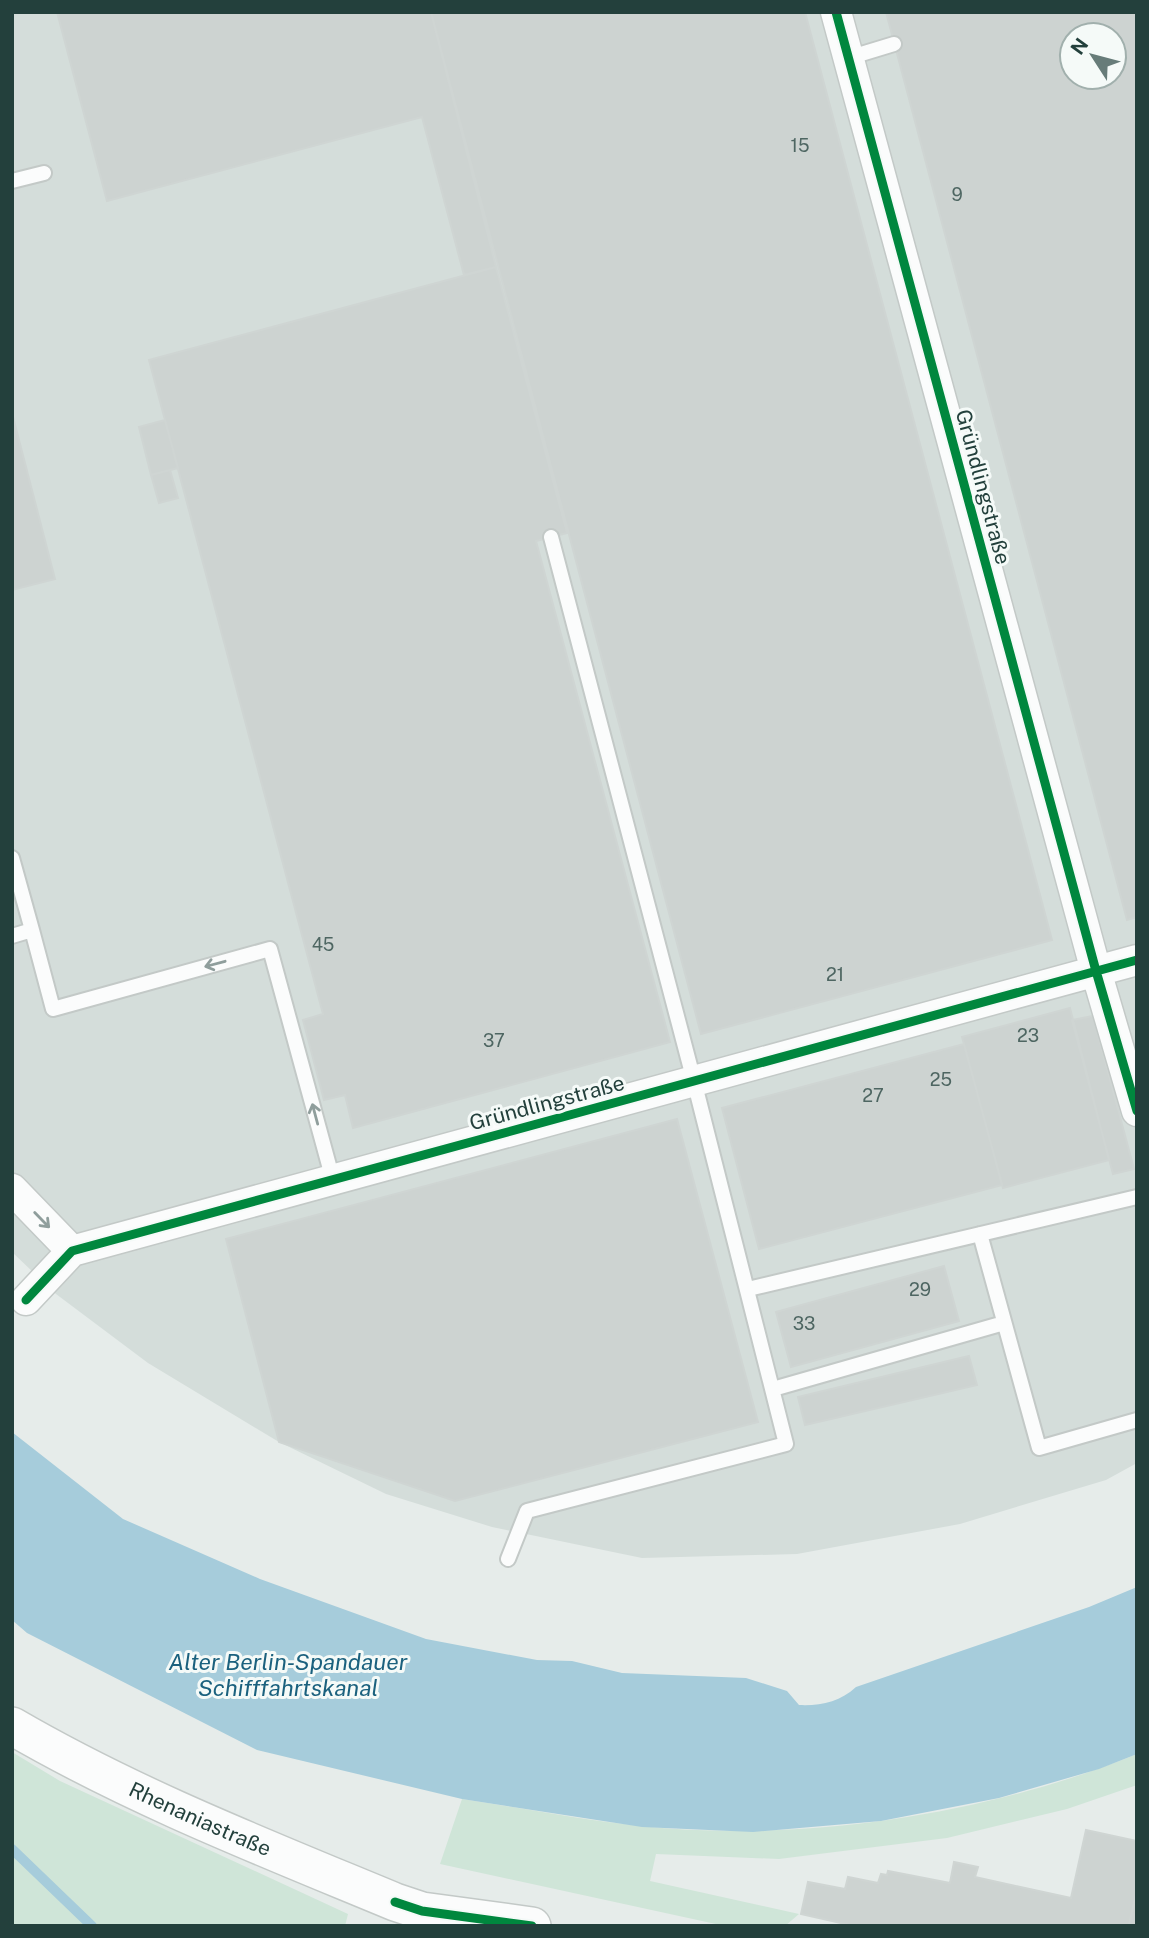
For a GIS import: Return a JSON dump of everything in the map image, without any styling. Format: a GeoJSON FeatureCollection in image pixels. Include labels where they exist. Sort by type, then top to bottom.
{"type":"FeatureCollection","features":[{"type":"Feature","properties":{"kind":"street","name":"Gründlingstraße"},"geometry":{"type":"LineString","coordinates":[[836,12],[1096,971],[1137,1111]]}},
{"type":"Feature","properties":{"kind":"street"},"geometry":{"type":"LineString","coordinates":[[1096,971],[1137,960]]}},
{"type":"Feature","properties":{"kind":"street","name":"Gründlingstraße"},"geometry":{"type":"LineString","coordinates":[[72,1251],[1096,971]]}},
{"type":"Feature","properties":{"kind":"street"},"geometry":{"type":"LineString","coordinates":[[12,1189],[72,1251],[26,1300]]}},
{"type":"Feature","properties":{"kind":"street","name":"Rhenaniastraße"},"geometry":{"type":"LineString","coordinates":[[12,1726],[61,1755],[178,1812],[411,1916],[532,1926]]}},
{"type":"Feature","properties":{"kind":"lane"},"geometry":{"type":"LineString","coordinates":[[848,58],[894,44]]}},
{"type":"Feature","properties":{"kind":"lane"},"geometry":{"type":"LineString","coordinates":[[12,181],[44,173]]}},
{"type":"Feature","properties":{"kind":"lane"},"geometry":{"type":"LineString","coordinates":[[508,1559],[527,1511],[786,1444],[551,537]]}},
{"type":"Feature","properties":{"kind":"lane"},"geometry":{"type":"LineString","coordinates":[[12,858],[53,1009],[270,949],[332,1180]]}},
{"type":"Feature","properties":{"kind":"lane"},"geometry":{"type":"LineString","coordinates":[[12,936],[32,930]]}},
{"type":"Feature","properties":{"kind":"lane"},"geometry":{"type":"LineString","coordinates":[[748,1289],[1137,1197]]}},
{"type":"Feature","properties":{"kind":"lane"},"geometry":{"type":"LineString","coordinates":[[980,1234],[1039,1448],[1137,1420]]}},
{"type":"Feature","properties":{"kind":"lane"},"geometry":{"type":"LineString","coordinates":[[773,1389],[1004,1322]]}},
{"type":"Feature","properties":{"kind":"shaded area"},"geometry":{"type":"Polygon","coordinates":[[[12,12],[1137,12],[1137,1463],[1106,1480],[960,1524],[797,1554],[642,1558],[492,1527],[386,1494],[279,1442],[148,1363],[56,1294],[12,1252],[12,12]]]}},
{"type":"Feature","properties":{"kind":"green space"},"geometry":{"type":"Polygon","coordinates":[[[12,1752],[60,1781],[348,1914],[345,1926],[12,1926],[12,1752]]]}},
{"type":"Feature","properties":{"kind":"green space"},"geometry":{"type":"Polygon","coordinates":[[[1137,1754],[1137,1785],[1067,1809],[947,1838],[779,1859],[656,1854],[650,1881],[799,1914],[785,1926],[725,1926],[440,1864],[462,1799],[641,1826],[702,1830],[829,1827],[957,1808],[1079,1775],[1137,1754]]]}},
{"type":"Feature","properties":{"kind":"water","name":"Alter Berlin-Spandauer Schifffahrtskanal"},"geometry":{"type":"Polygon","coordinates":[[[12,1432],[123,1519],[260,1579],[426,1639],[537,1660],[572,1661],[622,1673],[746,1678],[787,1691],[799,1705],[815,1705],[836,1700],[856,1687],[1089,1607],[1137,1587],[1137,1754],[1099,1769],[999,1798],[881,1821],[753,1832],[642,1827],[462,1799],[257,1750],[27,1633],[12,1620],[12,1432]]]}},
{"type":"Feature","properties":{"kind":"building"},"geometry":{"type":"Polygon","coordinates":[[[57,12],[431,12],[496,267],[464,275],[422,117],[107,201],[57,12]]]}},
{"type":"Feature","properties":{"kind":"building"},"geometry":{"type":"Polygon","coordinates":[[[431,12],[805,12],[1052,940],[701,1034],[431,12]]]}},
{"type":"Feature","properties":{"kind":"building"},"geometry":{"type":"Polygon","coordinates":[[[886,12],[1137,12],[1137,917],[1127,920],[886,12]]]}},
{"type":"Feature","properties":{"kind":"building"},"geometry":{"type":"Polygon","coordinates":[[[496,267],[567,533],[536,541],[670,1042],[353,1128],[345,1095],[324,1100],[303,1020],[323,1014],[149,360],[496,267]]]}},
{"type":"Feature","properties":{"kind":"building"},"geometry":{"type":"Polygon","coordinates":[[[12,413],[55,579],[12,590],[12,413]]]}},
{"type":"Feature","properties":{"kind":"building"},"geometry":{"type":"Polygon","coordinates":[[[165,420],[178,468],[151,475],[139,427],[165,420]]]}},
{"type":"Feature","properties":{"kind":"building"},"geometry":{"type":"Polygon","coordinates":[[[170,470],[178,498],[159,503],[151,475],[170,470]]]}},
{"type":"Feature","properties":{"kind":"building"},"geometry":{"type":"Polygon","coordinates":[[[1070,1008],[1109,1160],[1003,1188],[962,1037],[1070,1008]]]}},
{"type":"Feature","properties":{"kind":"building"},"geometry":{"type":"Polygon","coordinates":[[[1093,1016],[1134,1169],[1113,1174],[1072,1020],[1093,1016]]]}},
{"type":"Feature","properties":{"kind":"building"},"geometry":{"type":"Polygon","coordinates":[[[964,1044],[1002,1185],[759,1249],[722,1108],[964,1044]]]}},
{"type":"Feature","properties":{"kind":"building"},"geometry":{"type":"Polygon","coordinates":[[[677,1119],[758,1422],[455,1501],[279,1442],[226,1239],[677,1119]]]}},
{"type":"Feature","properties":{"kind":"building"},"geometry":{"type":"Polygon","coordinates":[[[944,1266],[959,1321],[791,1367],[776,1312],[944,1266]]]}},
{"type":"Feature","properties":{"kind":"building"},"geometry":{"type":"Polygon","coordinates":[[[969,1356],[977,1385],[805,1425],[798,1397],[969,1356]]]}},
{"type":"Feature","properties":{"kind":"building"},"geometry":{"type":"Polygon","coordinates":[[[1086,1830],[1137,1841],[1137,1890],[1129,1926],[854,1926],[801,1914],[808,1882],[845,1889],[848,1877],[878,1883],[881,1874],[887,1875],[888,1871],[950,1883],[954,1862],[978,1867],[975,1877],[1071,1898],[1086,1830]]]}},
{"type":"Feature","properties":{"kind":"building"},"geometry":{"type":"Polygon","coordinates":[[[1137,1890],[1137,1926],[1129,1926],[1129,1924],[1137,1890]]]}},
{"type":"Feature","properties":{"kind":"waterway"},"geometry":{"type":"LineString","coordinates":[[12,1849],[92,1926]]}},
{"type":"Feature","properties":{"kind":"cycle path"},"geometry":{"type":"LineString","coordinates":[[836,12],[1096,971],[1137,1111]]}},
{"type":"Feature","properties":{"kind":"cycle path"},"geometry":{"type":"LineString","coordinates":[[26,1300],[72,1251],[1137,960]]}},
{"type":"Feature","properties":{"kind":"cycle path"},"geometry":{"type":"LineString","coordinates":[[395,1902],[422,1911],[532,1926]]}}]}
